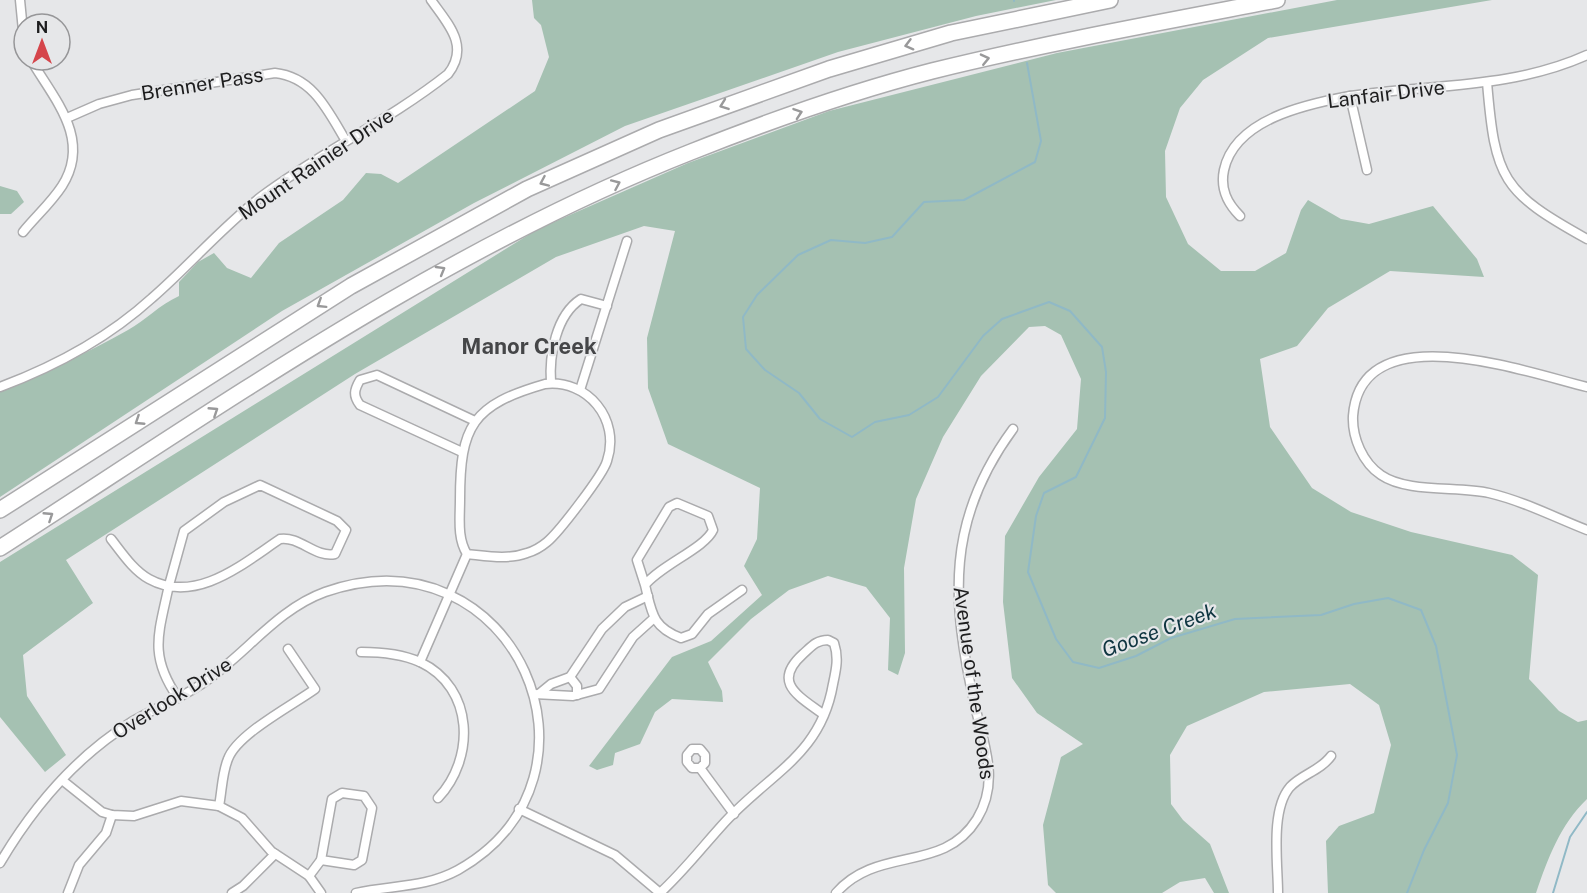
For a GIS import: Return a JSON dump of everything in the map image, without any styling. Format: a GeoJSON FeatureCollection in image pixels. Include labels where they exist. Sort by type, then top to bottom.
{"type":"FeatureCollection","features":[{"type":"Feature","properties":{"kind":"highway"},"geometry":{"type":"LineString","coordinates":[[0,510],[351,286],[527,189],[659,130],[829,69],[951,33],[1110,0]]}},
{"type":"Feature","properties":{"kind":"highway"},"geometry":{"type":"LineString","coordinates":[[0,548],[382,304],[536,220],[644,171],[786,117],[927,72],[1059,42],[1277,0]]}},
{"type":"Feature","properties":{"kind":"street","name":"Mount Rainier Drive"},"geometry":{"type":"LineString","coordinates":[[0,387],[69,356],[120,325],[152,298],[235,218],[264,195],[444,78],[458,57],[457,38],[430,0]]}},
{"type":"Feature","properties":{"kind":"street","name":"Lanfair Drive"},"geometry":{"type":"LineString","coordinates":[[1240,216],[1225,197],[1223,181],[1226,162],[1239,140],[1256,128],[1295,110],[1350,96],[1487,82],[1535,74],[1587,55]]}},
{"type":"Feature","properties":{"kind":"street"},"geometry":{"type":"LineString","coordinates":[[23,232],[62,186],[73,160],[73,142],[67,118],[38,72]]}},
{"type":"Feature","properties":{"kind":"street","name":"Brenner Pass"},"geometry":{"type":"LineString","coordinates":[[67,118],[99,104],[132,94],[275,73],[294,78],[312,89],[346,141]]}},
{"type":"Feature","properties":{"kind":"street"},"geometry":{"type":"LineString","coordinates":[[1487,82],[1493,146],[1506,177],[1532,207],[1587,239]]}},
{"type":"Feature","properties":{"kind":"street"},"geometry":{"type":"LineString","coordinates":[[1350,96],[1367,170]]}},
{"type":"Feature","properties":{"kind":"street"},"geometry":{"type":"LineString","coordinates":[[580,390],[627,241]]}},
{"type":"Feature","properties":{"kind":"street"},"geometry":{"type":"LineString","coordinates":[[551,383],[550,369],[554,349],[562,320],[570,306],[581,299],[607,306]]}},
{"type":"Feature","properties":{"kind":"street"},"geometry":{"type":"LineString","coordinates":[[1587,387],[1463,360],[1418,356],[1393,361],[1374,373],[1361,390],[1354,408],[1353,425],[1359,447],[1370,465],[1388,479],[1407,484],[1488,493],[1520,502],[1587,530]]}},
{"type":"Feature","properties":{"kind":"street"},"geometry":{"type":"LineString","coordinates":[[462,452],[360,405],[355,388],[360,380],[377,375],[475,421]]}},
{"type":"Feature","properties":{"kind":"street"},"geometry":{"type":"LineString","coordinates":[[420,662],[468,554],[460,533],[462,452],[475,421],[507,397],[551,383],[564,384],[580,390],[593,399],[606,421],[610,449],[604,470],[549,540],[536,549],[508,557],[468,554]]}},
{"type":"Feature","properties":{"kind":"street","name":"Avenue of the Woods"},"geometry":{"type":"LineString","coordinates":[[836,893],[853,878],[871,868],[889,861],[930,855],[950,846],[971,828],[983,807],[989,788],[990,768],[975,705],[960,618],[959,557],[975,493],[988,465],[1013,429]]}},
{"type":"Feature","properties":{"kind":"street"},"geometry":{"type":"LineString","coordinates":[[111,539],[130,564],[149,580],[169,585],[191,586],[217,580],[280,539],[292,540],[326,555],[335,554],[346,530],[337,521],[260,485],[224,502],[184,531],[169,585],[156,647],[165,679],[178,698]]}},
{"type":"Feature","properties":{"kind":"street"},"geometry":{"type":"LineString","coordinates":[[645,585],[653,574],[710,535],[712,521],[708,516],[677,504],[669,507],[637,560],[653,619],[660,629],[681,638],[687,637],[708,614],[742,590]]}},
{"type":"Feature","properties":{"kind":"street","name":"Overlook Drive"},"geometry":{"type":"LineString","coordinates":[[0,863],[32,814],[62,780],[106,739],[134,720],[178,698],[232,662],[280,618],[323,593],[350,585],[389,581],[414,583],[449,594],[485,615],[505,636],[537,693],[539,729],[537,754],[526,798],[493,843],[456,871],[421,885],[356,893]]}},
{"type":"Feature","properties":{"kind":"street"},"geometry":{"type":"LineString","coordinates":[[537,693],[551,684],[570,677],[602,629],[625,607],[648,596]]}},
{"type":"Feature","properties":{"kind":"street"},"geometry":{"type":"LineString","coordinates":[[537,693],[555,696],[577,695],[599,689],[633,637],[653,619]]}},
{"type":"Feature","properties":{"kind":"street"},"geometry":{"type":"LineString","coordinates":[[519,809],[615,855],[660,893],[687,868],[734,814],[794,762],[813,737],[824,715],[830,700],[837,662],[834,644],[828,640],[815,643],[790,666],[788,675],[793,691],[824,715]]}},
{"type":"Feature","properties":{"kind":"street"},"geometry":{"type":"LineString","coordinates":[[219,806],[227,759],[233,750],[244,739],[315,689],[288,649]]}},
{"type":"Feature","properties":{"kind":"street"},"geometry":{"type":"LineString","coordinates":[[361,652],[390,654],[420,662],[433,671],[450,689],[462,713],[465,726],[461,764],[451,783],[438,798]]}},
{"type":"Feature","properties":{"kind":"street"},"geometry":{"type":"LineString","coordinates":[[570,677],[577,686],[577,695]]}},
{"type":"Feature","properties":{"kind":"street"},"geometry":{"type":"LineString","coordinates":[[1278,893],[1278,818],[1283,798],[1291,786],[1318,771],[1331,756]]}},
{"type":"Feature","properties":{"kind":"street"},"geometry":{"type":"LineString","coordinates":[[700,768],[734,814]]}},
{"type":"Feature","properties":{"kind":"street"},"geometry":{"type":"LineString","coordinates":[[62,780],[102,812],[112,815],[134,816],[181,801],[197,801],[219,806],[242,818],[274,854],[309,876],[321,893]]}},
{"type":"Feature","properties":{"kind":"street"},"geometry":{"type":"LineString","coordinates":[[309,876],[321,860],[332,799],[342,793],[364,796],[372,808],[362,860],[348,865],[321,860]]}},
{"type":"Feature","properties":{"kind":"street"},"geometry":{"type":"LineString","coordinates":[[68,893],[79,865],[106,833],[112,815]]}},
{"type":"Feature","properties":{"kind":"street"},"geometry":{"type":"LineString","coordinates":[[232,893],[243,886],[274,854]]}},
{"type":"Feature","properties":{"kind":"green space"},"geometry":{"type":"Polygon","coordinates":[[[532,0],[1056,0],[976,16],[838,52],[625,126],[474,203],[282,311],[0,497],[0,389],[33,377],[135,326],[179,296],[179,282],[198,262],[214,253],[227,268],[251,278],[279,243],[343,200],[366,173],[381,174],[398,183],[535,91],[549,57],[541,25],[534,18],[532,0]]]}},
{"type":"Feature","properties":{"kind":"green space"},"geometry":{"type":"Polygon","coordinates":[[[1337,0],[1492,0],[1268,38],[1203,80],[1180,108],[1165,151],[1166,197],[1188,244],[1221,271],[1255,271],[1286,253],[1301,210],[1308,200],[1341,219],[1369,224],[1433,206],[1477,259],[1484,277],[1390,271],[1328,308],[1297,346],[1260,359],[1270,427],[1312,488],[1351,512],[1411,532],[1512,555],[1538,575],[1529,679],[1559,711],[1578,722],[1587,720],[1587,799],[1562,831],[1536,893],[1328,893],[1326,841],[1339,826],[1374,813],[1391,745],[1379,705],[1350,684],[1264,692],[1187,726],[1170,755],[1171,804],[1183,820],[1210,844],[1229,893],[1214,893],[1205,878],[1180,882],[1162,893],[1056,893],[1048,885],[1043,825],[1061,757],[1083,744],[1037,713],[1012,678],[1003,602],[1005,536],[1039,477],[1077,429],[1081,379],[1061,335],[1045,326],[1029,327],[981,376],[943,437],[916,499],[904,568],[905,653],[898,675],[888,670],[890,618],[866,587],[828,576],[789,590],[751,619],[708,662],[722,691],[723,702],[672,699],[655,712],[640,744],[615,753],[613,765],[597,770],[589,766],[672,657],[711,641],[762,595],[744,566],[757,539],[760,488],[668,444],[648,388],[647,338],[675,231],[644,226],[556,257],[355,374],[66,560],[93,603],[23,655],[27,696],[66,755],[45,772],[0,717],[0,562],[538,229],[688,163],[829,111],[1057,53],[1337,0]]]}},
{"type":"Feature","properties":{"kind":"green space"},"geometry":{"type":"Polygon","coordinates":[[[0,186],[17,191],[24,202],[11,214],[0,214],[0,186]]]}},
{"type":"Feature","properties":{"kind":"waterway","name":"Goose Creek"},"geometry":{"type":"LineString","coordinates":[[1027,63],[1041,141],[1035,162],[964,200],[924,202],[892,237],[865,243],[831,240],[798,255],[757,295],[743,317],[746,349],[765,370],[799,393],[820,419],[852,437],[875,422],[909,415],[938,397],[983,336],[1002,319],[1049,302],[1070,311],[1102,347],[1106,372],[1105,418],[1076,477],[1044,493],[1036,516],[1028,572],[1056,639],[1073,662],[1099,668],[1136,656],[1171,638],[1235,619],[1321,615],[1354,604],[1388,598],[1421,610],[1436,646],[1457,755],[1448,803],[1424,850],[1407,893]]}},
{"type":"Feature","properties":{"kind":"waterway","name":"Goose Creek"},"geometry":{"type":"LineString","coordinates":[[1553,893],[1570,837],[1587,812]]}},
{"type":"Feature","properties":{"kind":"district","name":"Manor Creek"},"geometry":{"type":"Point","coordinates":[529,346]}}]}
